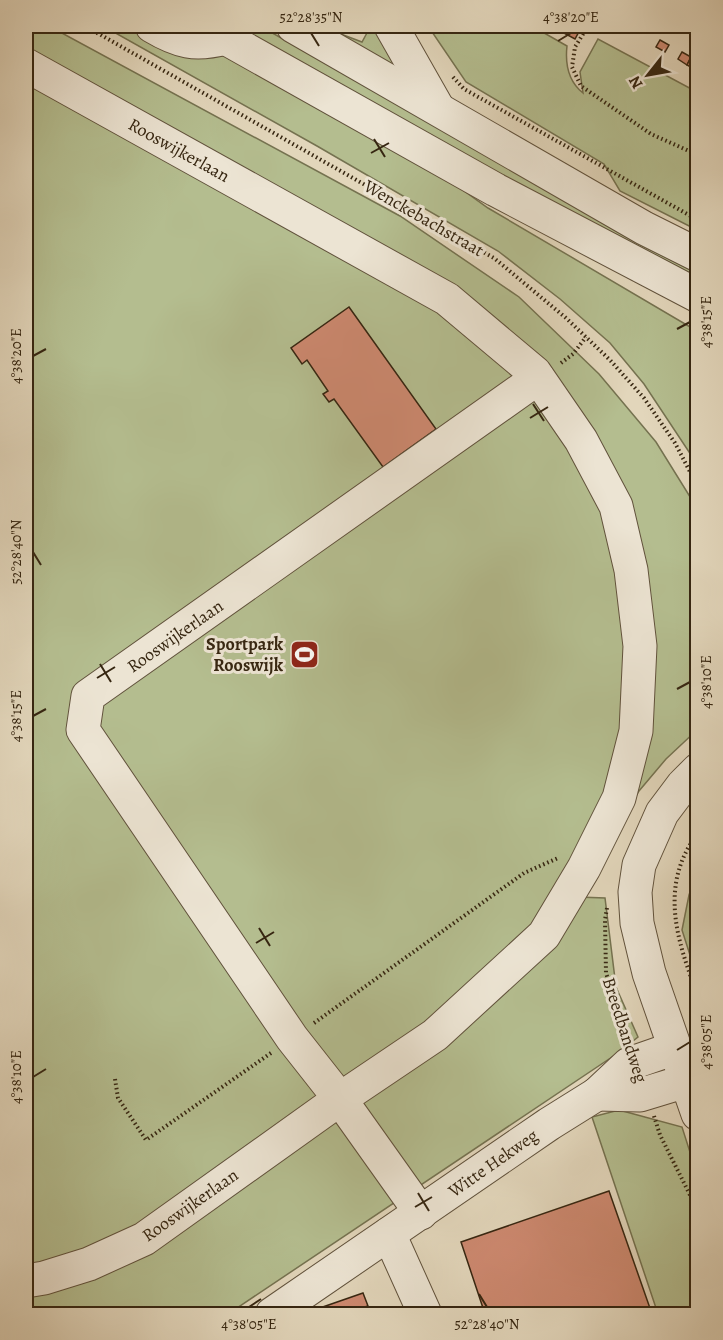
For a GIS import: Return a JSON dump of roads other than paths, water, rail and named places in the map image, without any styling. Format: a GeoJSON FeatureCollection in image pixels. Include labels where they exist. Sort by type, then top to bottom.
{"type":"FeatureCollection","features":[{"type":"Feature","properties":{"kind":"street"},"geometry":{"type":"LineString","coordinates":[[152,26],[189,42],[205,43],[214,32],[496,190],[698,296]]}},
{"type":"Feature","properties":{"kind":"street"},"geometry":{"type":"LineString","coordinates":[[293,26],[644,228],[698,255]]}},
{"type":"Feature","properties":{"kind":"street"},"geometry":{"type":"LineString","coordinates":[[391,26],[438,109]]}},
{"type":"Feature","properties":{"kind":"street","name":"Rooswijkerlaan"},"geometry":{"type":"LineString","coordinates":[[26,65],[447,299],[538,378],[581,440],[616,506],[631,570],[640,646],[636,731],[619,798],[584,868],[544,935],[435,1035],[340,1099],[144,1239],[89,1264],[26,1281]]}},
{"type":"Feature","properties":{"kind":"street","name":"Rooswijkerlaan"},"geometry":{"type":"LineString","coordinates":[[421,1213],[340,1099],[292,1038],[83,730],[88,696],[538,378]]}},
{"type":"Feature","properties":{"kind":"street"},"geometry":{"type":"LineString","coordinates":[[698,770],[662,813],[639,865],[635,892],[637,923],[649,973],[698,1114]]}},
{"type":"Feature","properties":{"kind":"street","name":"Witte Hekweg"},"geometry":{"type":"LineString","coordinates":[[272,1314],[597,1094],[630,1064],[675,1048]]}},
{"type":"Feature","properties":{"kind":"street"},"geometry":{"type":"LineString","coordinates":[[597,1094],[640,1095],[686,1081]]}},
{"type":"Feature","properties":{"kind":"street"},"geometry":{"type":"LineString","coordinates":[[389,1234],[425,1314]]}},
{"type":"Feature","properties":{"kind":"place","name":"Sportpark Rooswijk"},"geometry":{"type":"Point","coordinates":[304,654]}}]}
